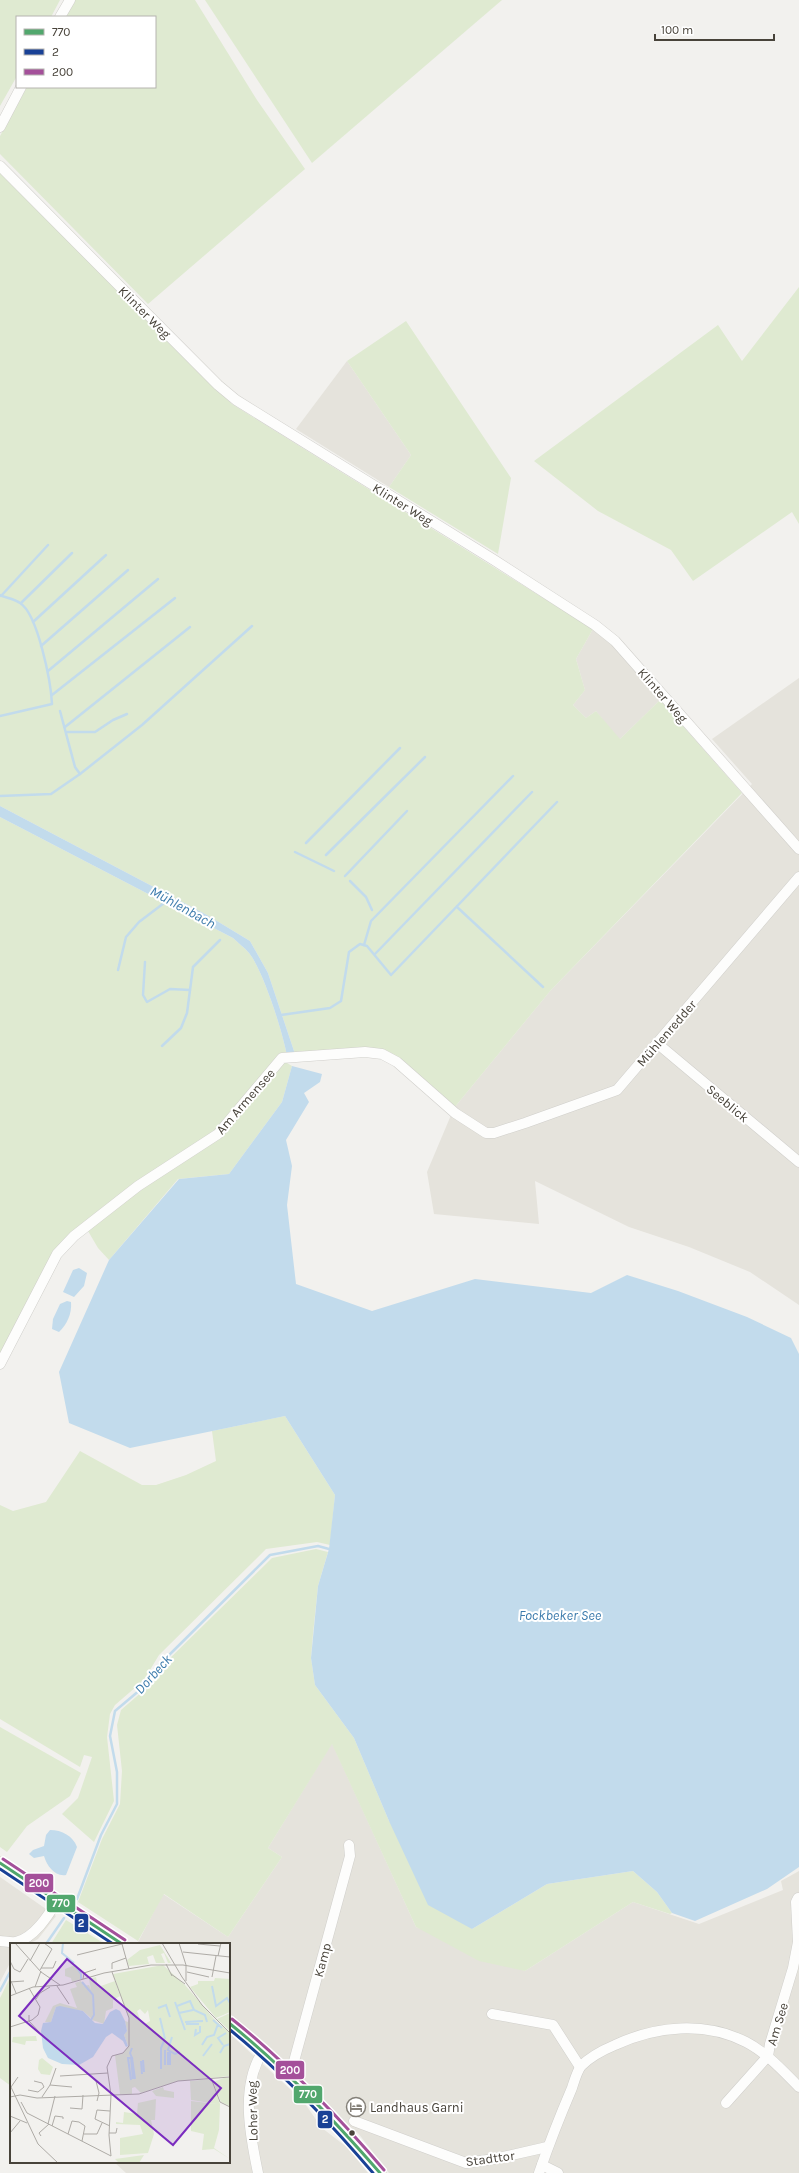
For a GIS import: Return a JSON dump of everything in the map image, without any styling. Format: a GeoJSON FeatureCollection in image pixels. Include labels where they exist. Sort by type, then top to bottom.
{"type":"FeatureCollection","features":[{"type":"Feature","properties":{"kind":"main road"},"geometry":{"type":"LineString","coordinates":[[0,1862],[120,1943]]}},
{"type":"Feature","properties":{"kind":"main road"},"geometry":{"type":"LineString","coordinates":[[230,2024],[287,2072],[340,2125],[380,2173]]}},
{"type":"Feature","properties":{"kind":"street"},"geometry":{"type":"LineString","coordinates":[[61,16],[70,0]]}},
{"type":"Feature","properties":{"kind":"street"},"geometry":{"type":"LineString","coordinates":[[0,127],[20,88]]}},
{"type":"Feature","properties":{"kind":"street","name":"Klinter Weg"},"geometry":{"type":"LineString","coordinates":[[0,166],[218,385],[236,400],[494,560],[595,625],[615,641],[799,849]]}},
{"type":"Feature","properties":{"kind":"street","name":"Mühlenredder"},"geometry":{"type":"LineString","coordinates":[[494,1133],[617,1090],[658,1044],[799,877]]}},
{"type":"Feature","properties":{"kind":"street","name":"Seeblick"},"geometry":{"type":"LineString","coordinates":[[658,1044],[799,1162]]}},
{"type":"Feature","properties":{"kind":"street","name":"Am Armensee"},"geometry":{"type":"LineString","coordinates":[[0,1364],[57,1254],[74,1236],[138,1186],[218,1134],[287,1057],[365,1052],[382,1054],[397,1062],[455,1113],[486,1133],[494,1133]]}},
{"type":"Feature","properties":{"kind":"street","name":"Kamp"},"geometry":{"type":"LineString","coordinates":[[287,2072],[293,2066],[350,1856],[349,1845]]}},
{"type":"Feature","properties":{"kind":"street","name":"Am See"},"geometry":{"type":"LineString","coordinates":[[768,2056],[770,2044],[793,1968],[798,1942],[796,1902],[798,1898]]}},
{"type":"Feature","properties":{"kind":"street"},"geometry":{"type":"LineString","coordinates":[[0,1941],[15,1943],[31,1934],[47,1917],[57,1901]]}},
{"type":"Feature","properties":{"kind":"street"},"geometry":{"type":"LineString","coordinates":[[492,2014],[553,2025],[580,2067]]}},
{"type":"Feature","properties":{"kind":"street"},"geometry":{"type":"LineString","coordinates":[[558,2173],[540,2169],[547,2147],[580,2067],[603,2050],[633,2036],[663,2029],[692,2028],[718,2032],[746,2042],[768,2056],[799,2087]]}},
{"type":"Feature","properties":{"kind":"street","name":"Loher Weg"},"geometry":{"type":"LineString","coordinates":[[258,2173],[252,2145],[250,2102],[251,2077],[256,2062],[263,2051]]}},
{"type":"Feature","properties":{"kind":"street"},"geometry":{"type":"LineString","coordinates":[[726,2103],[768,2056]]}},
{"type":"Feature","properties":{"kind":"street","name":"Stadttor"},"geometry":{"type":"LineString","coordinates":[[354,2121],[454,2161],[466,2163],[494,2159],[547,2147]]}},
{"type":"Feature","properties":{"kind":"shaded area"},"geometry":{"type":"Polygon","coordinates":[[[347,361],[411,455],[389,487],[296,429],[347,361]]]}},
{"type":"Feature","properties":{"kind":"shaded area"},"geometry":{"type":"Polygon","coordinates":[[[593,629],[612,645],[660,700],[619,740],[596,711],[586,718],[573,705],[585,690],[576,659],[593,629]]]}},
{"type":"Feature","properties":{"kind":"shaded area"},"geometry":{"type":"Polygon","coordinates":[[[799,678],[799,1305],[750,1272],[689,1247],[629,1227],[535,1181],[539,1224],[434,1214],[427,1172],[454,1108],[551,990],[752,784],[712,739],[799,678]]]}},
{"type":"Feature","properties":{"kind":"shaded area"},"geometry":{"type":"Polygon","coordinates":[[[332,1743],[416,1927],[525,1971],[633,1902],[699,1924],[783,1890],[781,1881],[799,1871],[799,2173],[389,2173],[358,2133],[341,2120],[318,2094],[276,2054],[230,2014],[230,1943],[138,1943],[163,1894],[228,1937],[282,1857],[268,1848],[332,1743]]]}},
{"type":"Feature","properties":{"kind":"shaded area"},"geometry":{"type":"Polygon","coordinates":[[[0,1877],[56,1916],[38,1939],[31,1943],[10,1943],[10,1963],[0,1982],[0,1877]]]}},
{"type":"Feature","properties":{"kind":"shaded area"},"geometry":{"type":"Polygon","coordinates":[[[230,2034],[303,2101],[322,2128],[348,2148],[368,2173],[126,2173],[115,2163],[230,2163],[230,2034]]]}},
{"type":"Feature","properties":{"kind":"green space"},"geometry":{"type":"Polygon","coordinates":[[[0,0],[60,0],[52,16],[16,16],[16,78],[0,106],[0,0]]]}},
{"type":"Feature","properties":{"kind":"green space"},"geometry":{"type":"Polygon","coordinates":[[[75,0],[195,0],[257,100],[305,169],[148,304],[0,154],[0,136],[26,88],[156,88],[156,16],[66,16],[75,0]]]}},
{"type":"Feature","properties":{"kind":"green space"},"geometry":{"type":"Polygon","coordinates":[[[205,0],[502,0],[312,163],[205,0]]]}},
{"type":"Feature","properties":{"kind":"green space"},"geometry":{"type":"Polygon","coordinates":[[[0,173],[232,404],[593,629],[576,659],[585,690],[573,705],[586,718],[596,711],[620,739],[660,700],[742,793],[551,990],[454,1108],[399,1058],[295,1054],[268,973],[250,941],[207,915],[0,806],[0,173]]]}},
{"type":"Feature","properties":{"kind":"green space"},"geometry":{"type":"Polygon","coordinates":[[[799,287],[799,524],[792,512],[693,581],[671,550],[598,511],[534,461],[718,325],[742,361],[799,287]]]}},
{"type":"Feature","properties":{"kind":"green space"},"geometry":{"type":"Polygon","coordinates":[[[406,321],[511,478],[498,554],[389,487],[411,455],[347,361],[406,321]]]}},
{"type":"Feature","properties":{"kind":"green space"},"geometry":{"type":"Polygon","coordinates":[[[0,817],[233,938],[249,953],[260,973],[277,1018],[287,1056],[216,1131],[55,1252],[0,1358],[0,817]]]}},
{"type":"Feature","properties":{"kind":"green space"},"geometry":{"type":"Polygon","coordinates":[[[282,1060],[292,1066],[282,1102],[229,1174],[178,1179],[109,1260],[98,1248],[88,1231],[140,1188],[220,1137],[282,1060]]]}},
{"type":"Feature","properties":{"kind":"green space"},"geometry":{"type":"Polygon","coordinates":[[[285,1416],[335,1495],[330,1545],[317,1542],[266,1549],[159,1655],[144,1680],[115,1705],[110,1714],[107,1737],[114,1801],[94,1842],[62,1814],[78,1798],[92,1757],[84,1755],[80,1767],[0,1719],[0,1505],[13,1511],[46,1502],[80,1451],[142,1485],[156,1485],[186,1475],[216,1461],[212,1431],[285,1416]]]}},
{"type":"Feature","properties":{"kind":"green space"},"geometry":{"type":"Polygon","coordinates":[[[316,1549],[328,1552],[318,1586],[313,1634],[311,1658],[315,1685],[354,1738],[389,1821],[472,1929],[547,1884],[633,1871],[657,1892],[672,1913],[670,1914],[633,1902],[525,1971],[479,1961],[416,1927],[332,1744],[268,1848],[282,1857],[228,1937],[164,1894],[138,1941],[78,1902],[102,1839],[120,1804],[122,1771],[117,1725],[121,1710],[151,1684],[163,1665],[272,1558],[316,1549]]]}},
{"type":"Feature","properties":{"kind":"green space"},"geometry":{"type":"Polygon","coordinates":[[[0,1727],[81,1773],[70,1796],[27,1826],[7,1852],[0,1847],[0,1727]]]}},
{"type":"Feature","properties":{"kind":"green space"},"geometry":{"type":"Polygon","coordinates":[[[66,1920],[103,1943],[52,1943],[66,1920]]]}},
{"type":"Feature","properties":{"kind":"green space"},"geometry":{"type":"Polygon","coordinates":[[[10,1978],[10,2085],[0,2078],[0,1998],[10,1978]]]}},
{"type":"Feature","properties":{"kind":"water","name":"Mühlenbach"},"geometry":{"type":"Polygon","coordinates":[[[0,806],[207,915],[250,941],[268,973],[295,1054],[287,1056],[277,1018],[260,973],[249,953],[233,938],[0,817],[0,806]]]}},
{"type":"Feature","properties":{"kind":"water","name":"Fockbeker See"},"geometry":{"type":"Polygon","coordinates":[[[292,1066],[322,1074],[320,1082],[304,1093],[309,1102],[286,1140],[292,1166],[287,1205],[296,1284],[372,1311],[475,1279],[591,1293],[627,1275],[678,1291],[747,1317],[791,1338],[799,1354],[799,1867],[767,1889],[695,1921],[672,1913],[657,1892],[633,1871],[547,1884],[472,1929],[428,1905],[389,1821],[354,1738],[315,1685],[311,1658],[318,1586],[329,1549],[335,1495],[285,1416],[130,1448],[69,1423],[59,1372],[109,1260],[179,1179],[229,1174],[282,1102],[292,1066]]]}},
{"type":"Feature","properties":{"kind":"water"},"geometry":{"type":"Polygon","coordinates":[[[79,1268],[87,1273],[84,1286],[74,1297],[63,1292],[73,1270],[79,1268]]]}},
{"type":"Feature","properties":{"kind":"water"},"geometry":{"type":"Polygon","coordinates":[[[67,1301],[71,1302],[70,1315],[67,1322],[59,1332],[52,1329],[53,1319],[60,1304],[67,1301]]]}},
{"type":"Feature","properties":{"kind":"water"},"geometry":{"type":"Polygon","coordinates":[[[50,1830],[63,1832],[73,1840],[77,1847],[66,1875],[55,1873],[47,1863],[44,1856],[34,1858],[29,1854],[33,1850],[44,1846],[46,1835],[50,1830]]]}},
{"type":"Feature","properties":{"kind":"waterway"},"geometry":{"type":"LineString","coordinates":[[1,596],[48,545]]}},
{"type":"Feature","properties":{"kind":"waterway"},"geometry":{"type":"LineString","coordinates":[[21,603],[72,553]]}},
{"type":"Feature","properties":{"kind":"waterway"},"geometry":{"type":"LineString","coordinates":[[33,622],[106,555]]}},
{"type":"Feature","properties":{"kind":"waterway"},"geometry":{"type":"LineString","coordinates":[[41,646],[128,570]]}},
{"type":"Feature","properties":{"kind":"waterway"},"geometry":{"type":"LineString","coordinates":[[48,671],[158,579]]}},
{"type":"Feature","properties":{"kind":"waterway"},"geometry":{"type":"LineString","coordinates":[[0,595],[16,600],[20,603],[27,610],[32,620],[38,634],[46,666],[52,704],[0,716]]}},
{"type":"Feature","properties":{"kind":"waterway"},"geometry":{"type":"LineString","coordinates":[[52,695],[175,598]]}},
{"type":"Feature","properties":{"kind":"waterway"},"geometry":{"type":"LineString","coordinates":[[0,796],[51,794],[80,774],[142,725],[252,626]]}},
{"type":"Feature","properties":{"kind":"waterway"},"geometry":{"type":"LineString","coordinates":[[65,727],[190,627]]}},
{"type":"Feature","properties":{"kind":"waterway"},"geometry":{"type":"LineString","coordinates":[[60,711],[75,767],[80,774]]}},
{"type":"Feature","properties":{"kind":"waterway"},"geometry":{"type":"LineString","coordinates":[[67,732],[95,732],[113,720],[127,714]]}},
{"type":"Feature","properties":{"kind":"waterway"},"geometry":{"type":"LineString","coordinates":[[306,843],[400,748]]}},
{"type":"Feature","properties":{"kind":"waterway"},"geometry":{"type":"LineString","coordinates":[[326,855],[425,757]]}},
{"type":"Feature","properties":{"kind":"waterway"},"geometry":{"type":"LineString","coordinates":[[364,945],[371,921],[513,776]]}},
{"type":"Feature","properties":{"kind":"waterway"},"geometry":{"type":"LineString","coordinates":[[375,954],[532,792]]}},
{"type":"Feature","properties":{"kind":"waterway"},"geometry":{"type":"LineString","coordinates":[[281,1015],[330,1008],[341,1001],[349,952],[360,944],[367,946],[391,975],[557,802]]}},
{"type":"Feature","properties":{"kind":"waterway"},"geometry":{"type":"LineString","coordinates":[[345,876],[407,811]]}},
{"type":"Feature","properties":{"kind":"waterway"},"geometry":{"type":"LineString","coordinates":[[295,852],[334,871]]}},
{"type":"Feature","properties":{"kind":"waterway"},"geometry":{"type":"LineString","coordinates":[[350,881],[366,897],[372,910]]}},
{"type":"Feature","properties":{"kind":"waterway","name":"Mühlenbach"},"geometry":{"type":"LineString","coordinates":[[118,970],[126,937],[139,922],[168,900]]}},
{"type":"Feature","properties":{"kind":"waterway"},"geometry":{"type":"LineString","coordinates":[[457,907],[543,987]]}},
{"type":"Feature","properties":{"kind":"waterway"},"geometry":{"type":"LineString","coordinates":[[162,1046],[181,1028],[187,1013],[193,967],[220,940]]}},
{"type":"Feature","properties":{"kind":"waterway"},"geometry":{"type":"LineString","coordinates":[[145,962],[143,995],[147,1002],[170,989],[190,990]]}},
{"type":"Feature","properties":{"kind":"waterway","name":"Dorbeck"},"geometry":{"type":"LineString","coordinates":[[77,1899],[101,1835],[117,1804],[117,1772],[110,1736],[115,1711],[147,1684],[159,1665],[270,1555],[318,1546],[329,1549]]}},
{"type":"Feature","properties":{"kind":"waterway","name":"Dorbeck"},"geometry":{"type":"LineString","coordinates":[[47,1943],[64,1918]]}},
{"type":"Feature","properties":{"kind":"waterway","name":"Dorbeck"},"geometry":{"type":"LineString","coordinates":[[0,1991],[10,1972]]}},
{"type":"Feature","properties":{"kind":"transit line","name":"200"},"geometry":{"type":"LineString","coordinates":[[3,1859],[125,1940]]}},
{"type":"Feature","properties":{"kind":"transit line","name":"770"},"geometry":{"type":"LineString","coordinates":[[0,1863],[120,1943]]}},
{"type":"Feature","properties":{"kind":"transit line","name":"2"},"geometry":{"type":"LineString","coordinates":[[0,1869],[111,1943]]}},
{"type":"Feature","properties":{"kind":"transit line","name":"200"},"geometry":{"type":"LineString","coordinates":[[232,2019],[292,2072],[384,2170]]}},
{"type":"Feature","properties":{"kind":"transit line","name":"770"},"geometry":{"type":"LineString","coordinates":[[230,2024],[289,2076],[380,2173]]}},
{"type":"Feature","properties":{"kind":"transit line","name":"2"},"geometry":{"type":"LineString","coordinates":[[230,2030],[268,2062],[304,2098],[373,2173]]}},
{"type":"Feature","properties":{"kind":"place","name":"Landhaus Garni"},"geometry":{"type":"Point","coordinates":[356,2107]}}]}
